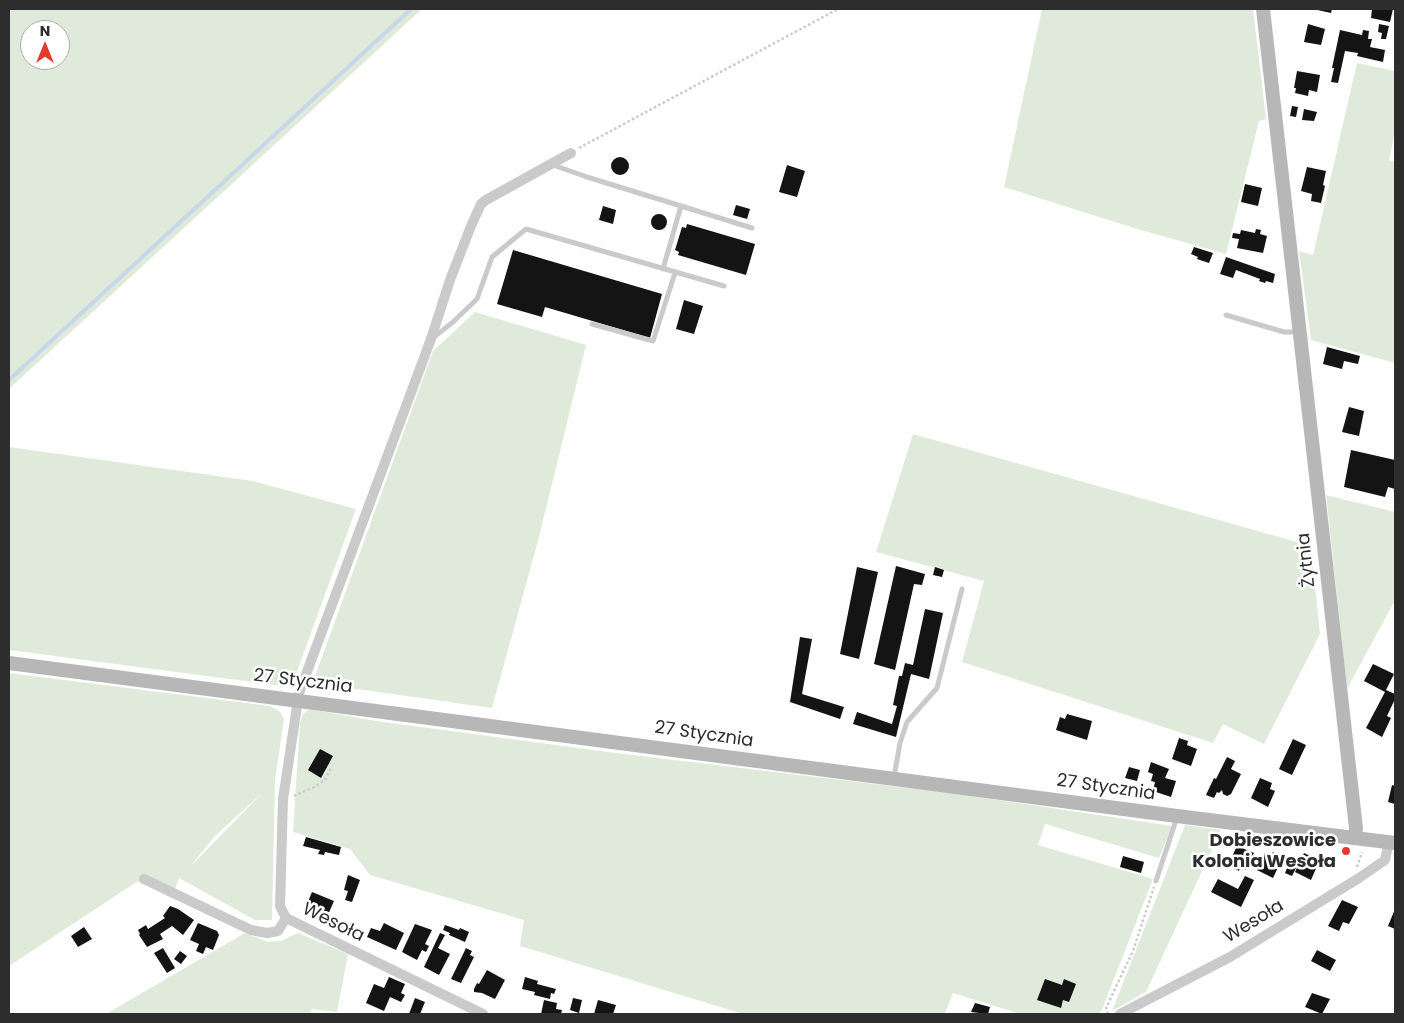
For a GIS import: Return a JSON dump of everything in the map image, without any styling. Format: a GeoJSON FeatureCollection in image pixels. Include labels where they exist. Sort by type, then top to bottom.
{"type":"FeatureCollection","features":[{"type":"Feature","properties":{"kind":"street","name":"Żytnia"},"geometry":{"type":"LineString","coordinates":[[1263,9],[1356,824],[1355,838]]}},
{"type":"Feature","properties":{"kind":"street","name":"Wesoła"},"geometry":{"type":"LineString","coordinates":[[483,1014],[286,918],[280,906],[282,799],[298,700],[431,339],[450,280],[481,204],[571,153]]}},
{"type":"Feature","properties":{"kind":"street","name":"27 Stycznia"},"geometry":{"type":"LineString","coordinates":[[9,663],[1177,816],[1392,842]]}},
{"type":"Feature","properties":{"kind":"street","name":"Wesoła"},"geometry":{"type":"LineString","coordinates":[[1120,1014],[1230,957],[1359,878],[1385,860],[1392,842]]}},
{"type":"Feature","properties":{"kind":"street"},"geometry":{"type":"LineString","coordinates":[[144,879],[251,930],[267,933],[278,931],[286,918]]}},
{"type":"Feature","properties":{"kind":"lane"},"geometry":{"type":"LineString","coordinates":[[551,164],[587,178],[752,228]]}},
{"type":"Feature","properties":{"kind":"lane"},"geometry":{"type":"LineString","coordinates":[[663,269],[681,206]]}},
{"type":"Feature","properties":{"kind":"lane"},"geometry":{"type":"LineString","coordinates":[[431,339],[453,322],[477,299],[492,257],[526,229],[724,286]]}},
{"type":"Feature","properties":{"kind":"lane"},"geometry":{"type":"LineString","coordinates":[[592,324],[653,342],[675,272]]}},
{"type":"Feature","properties":{"kind":"lane"},"geometry":{"type":"LineString","coordinates":[[1226,315],[1284,332],[1300,332]]}},
{"type":"Feature","properties":{"kind":"lane"},"geometry":{"type":"LineString","coordinates":[[894,778],[896,762],[907,722],[937,688],[962,589]]}},
{"type":"Feature","properties":{"kind":"lane"},"geometry":{"type":"LineString","coordinates":[[1156,881],[1177,816]]}},
{"type":"Feature","properties":{"kind":"path"},"geometry":{"type":"LineString","coordinates":[[571,153],[838,9]]}},
{"type":"Feature","properties":{"kind":"path"},"geometry":{"type":"LineString","coordinates":[[282,799],[295,796],[314,787],[325,780],[331,768]]}},
{"type":"Feature","properties":{"kind":"path"},"geometry":{"type":"LineString","coordinates":[[1108,1014],[1106,1008],[1133,951],[1156,881]]}},
{"type":"Feature","properties":{"kind":"green space"},"geometry":{"type":"Polygon","coordinates":[[[9,9],[422,9],[9,389],[9,9]]]}},
{"type":"Feature","properties":{"kind":"green space"},"geometry":{"type":"Polygon","coordinates":[[[1042,9],[1253,9],[1266,119],[1259,121],[1226,254],[1134,228],[1004,187],[1042,9]]]}},
{"type":"Feature","properties":{"kind":"green space"},"geometry":{"type":"Polygon","coordinates":[[[1357,63],[1395,71],[1395,131],[1389,160],[1395,162],[1395,363],[1311,340],[1299,251],[1313,255],[1357,63]]]}},
{"type":"Feature","properties":{"kind":"green space"},"geometry":{"type":"Polygon","coordinates":[[[475,312],[586,345],[539,537],[492,708],[314,683],[433,351],[475,312]]]}},
{"type":"Feature","properties":{"kind":"green space"},"geometry":{"type":"Polygon","coordinates":[[[913,434],[1311,546],[1320,634],[1264,744],[1223,724],[1213,743],[962,662],[984,581],[876,552],[913,434]]]}},
{"type":"Feature","properties":{"kind":"green space"},"geometry":{"type":"Polygon","coordinates":[[[9,447],[253,481],[356,509],[295,677],[283,686],[9,650],[9,447]]]}},
{"type":"Feature","properties":{"kind":"green space"},"geometry":{"type":"Polygon","coordinates":[[[1326,495],[1395,512],[1395,600],[1347,689],[1326,495]]]}},
{"type":"Feature","properties":{"kind":"green space"},"geometry":{"type":"Polygon","coordinates":[[[9,673],[270,706],[280,712],[284,719],[275,780],[272,920],[255,920],[179,878],[172,898],[138,881],[9,966],[9,673]],[[262,793],[215,836],[193,864],[262,793]]]}},
{"type":"Feature","properties":{"kind":"green space"},"geometry":{"type":"Polygon","coordinates":[[[309,709],[376,721],[608,752],[958,794],[1172,826],[1159,858],[1045,824],[1038,845],[1153,879],[1101,1012],[1095,1014],[1020,1014],[953,993],[945,1013],[947,1014],[743,1014],[520,946],[524,920],[370,875],[350,849],[293,832],[300,723],[303,714],[309,709]]]}},
{"type":"Feature","properties":{"kind":"green space"},"geometry":{"type":"Polygon","coordinates":[[[1185,825],[1221,830],[1146,992],[1112,1011],[1185,825]]]}},
{"type":"Feature","properties":{"kind":"green space"},"geometry":{"type":"Polygon","coordinates":[[[245,933],[268,942],[281,941],[298,933],[348,954],[337,1012],[312,1009],[310,1014],[106,1014],[245,933]]]}},
{"type":"Feature","properties":{"kind":"building"},"geometry":{"type":"Polygon","coordinates":[[[1313,9],[1332,9],[1331,13],[1313,9]]]}},
{"type":"Feature","properties":{"kind":"building"},"geometry":{"type":"Polygon","coordinates":[[[1372,9],[1393,9],[1390,22],[1371,18],[1372,9]]]}},
{"type":"Feature","properties":{"kind":"building"},"geometry":{"type":"Polygon","coordinates":[[[1308,24],[1325,29],[1321,45],[1304,42],[1308,24]]]}},
{"type":"Feature","properties":{"kind":"building"},"geometry":{"type":"Polygon","coordinates":[[[1379,24],[1389,26],[1386,39],[1381,39],[1382,33],[1378,32],[1379,24]]]}},
{"type":"Feature","properties":{"kind":"building"},"geometry":{"type":"Polygon","coordinates":[[[1340,30],[1362,35],[1363,30],[1369,31],[1368,39],[1372,39],[1370,47],[1385,50],[1383,62],[1357,56],[1358,53],[1345,51],[1338,83],[1331,82],[1340,30]]]}},
{"type":"Feature","properties":{"kind":"building"},"geometry":{"type":"Polygon","coordinates":[[[1297,71],[1320,75],[1317,92],[1309,90],[1308,96],[1295,93],[1297,71]]]}},
{"type":"Feature","properties":{"kind":"building"},"geometry":{"type":"Polygon","coordinates":[[[1292,106],[1298,107],[1296,117],[1290,116],[1292,106]]]}},
{"type":"Feature","properties":{"kind":"building"},"geometry":{"type":"Polygon","coordinates":[[[1304,109],[1317,112],[1314,121],[1302,120],[1304,109]]]}},
{"type":"Feature","properties":{"kind":"building"},"geometry":{"type":"Polygon","coordinates":[[[620,157],[626,160],[629,166],[626,172],[620,175],[614,172],[611,166],[614,160],[620,157]]]}},
{"type":"Feature","properties":{"kind":"building"},"geometry":{"type":"Polygon","coordinates":[[[787,165],[805,171],[797,197],[779,192],[787,165]]]}},
{"type":"Feature","properties":{"kind":"building"},"geometry":{"type":"Polygon","coordinates":[[[1307,167],[1326,171],[1321,203],[1311,201],[1312,194],[1301,191],[1307,167]]]}},
{"type":"Feature","properties":{"kind":"building"},"geometry":{"type":"Polygon","coordinates":[[[1245,184],[1262,188],[1258,206],[1241,202],[1245,184]]]}},
{"type":"Feature","properties":{"kind":"building"},"geometry":{"type":"Polygon","coordinates":[[[736,205],[750,209],[747,219],[733,215],[736,205]]]}},
{"type":"Feature","properties":{"kind":"building"},"geometry":{"type":"Polygon","coordinates":[[[603,206],[616,210],[613,224],[599,220],[603,206]]]}},
{"type":"Feature","properties":{"kind":"building"},"geometry":{"type":"Polygon","coordinates":[[[656,214],[662,214],[667,219],[665,228],[656,230],[651,225],[651,219],[656,214]]]}},
{"type":"Feature","properties":{"kind":"building"},"geometry":{"type":"Polygon","coordinates":[[[687,224],[755,244],[746,275],[678,255],[679,252],[675,250],[682,227],[686,228],[687,224]]]}},
{"type":"Feature","properties":{"kind":"building"},"geometry":{"type":"Polygon","coordinates":[[[1256,229],[1261,230],[1260,234],[1267,236],[1263,253],[1237,248],[1239,239],[1232,238],[1233,233],[1240,234],[1241,230],[1255,233],[1256,229]]]}},
{"type":"Feature","properties":{"kind":"building"},"geometry":{"type":"Polygon","coordinates":[[[1194,247],[1213,253],[1209,263],[1197,259],[1198,257],[1191,254],[1194,247]]]}},
{"type":"Feature","properties":{"kind":"building"},"geometry":{"type":"Polygon","coordinates":[[[513,250],[662,294],[650,338],[545,307],[542,317],[497,304],[513,250]]]}},
{"type":"Feature","properties":{"kind":"building"},"geometry":{"type":"Polygon","coordinates":[[[1226,257],[1275,274],[1273,283],[1259,281],[1260,279],[1236,270],[1233,278],[1220,274],[1226,257]]]}},
{"type":"Feature","properties":{"kind":"building"},"geometry":{"type":"Polygon","coordinates":[[[684,300],[703,306],[694,334],[676,329],[684,300]]]}},
{"type":"Feature","properties":{"kind":"building"},"geometry":{"type":"Polygon","coordinates":[[[1327,347],[1360,356],[1358,364],[1344,361],[1342,369],[1323,364],[1327,347]]]}},
{"type":"Feature","properties":{"kind":"building"},"geometry":{"type":"Polygon","coordinates":[[[1349,407],[1364,411],[1359,436],[1342,432],[1349,407]]]}},
{"type":"Feature","properties":{"kind":"building"},"geometry":{"type":"Polygon","coordinates":[[[1351,450],[1395,460],[1395,489],[1388,487],[1385,497],[1344,487],[1351,450]]]}},
{"type":"Feature","properties":{"kind":"building"},"geometry":{"type":"Polygon","coordinates":[[[896,566],[925,574],[922,585],[914,584],[895,670],[874,664],[896,566]]]}},
{"type":"Feature","properties":{"kind":"building"},"geometry":{"type":"Polygon","coordinates":[[[857,567],[878,572],[859,659],[840,654],[857,567]]]}},
{"type":"Feature","properties":{"kind":"building"},"geometry":{"type":"Polygon","coordinates":[[[935,567],[944,570],[942,577],[933,575],[935,567]]]}},
{"type":"Feature","properties":{"kind":"building"},"geometry":{"type":"Polygon","coordinates":[[[925,609],[943,613],[929,679],[911,674],[896,737],[853,724],[857,712],[892,724],[897,706],[893,705],[899,676],[902,676],[905,663],[913,665],[925,609]]]}},
{"type":"Feature","properties":{"kind":"building"},"geometry":{"type":"Polygon","coordinates":[[[800,637],[812,639],[802,694],[844,707],[840,719],[790,702],[800,637]]]}},
{"type":"Feature","properties":{"kind":"building"},"geometry":{"type":"Polygon","coordinates":[[[1373,664],[1394,674],[1386,690],[1395,694],[1395,699],[1387,716],[1391,718],[1382,737],[1366,728],[1385,692],[1364,681],[1373,664]]]}},
{"type":"Feature","properties":{"kind":"building"},"geometry":{"type":"Polygon","coordinates":[[[1067,714],[1092,721],[1087,740],[1056,730],[1060,717],[1065,719],[1067,714]]]}},
{"type":"Feature","properties":{"kind":"building"},"geometry":{"type":"Polygon","coordinates":[[[1179,738],[1188,741],[1187,745],[1197,749],[1191,766],[1172,759],[1179,738]]]}},
{"type":"Feature","properties":{"kind":"building"},"geometry":{"type":"Polygon","coordinates":[[[1293,739],[1306,745],[1292,775],[1279,769],[1293,739]]]}},
{"type":"Feature","properties":{"kind":"building"},"geometry":{"type":"Polygon","coordinates":[[[320,749],[333,756],[321,778],[308,770],[320,749]]]}},
{"type":"Feature","properties":{"kind":"building"},"geometry":{"type":"Polygon","coordinates":[[[1227,757],[1235,761],[1231,769],[1241,774],[1231,794],[1227,796],[1223,794],[1222,790],[1219,793],[1217,792],[1214,798],[1206,795],[1214,778],[1216,779],[1227,757]]]}},
{"type":"Feature","properties":{"kind":"building"},"geometry":{"type":"Polygon","coordinates":[[[1151,762],[1169,769],[1165,778],[1176,781],[1171,797],[1153,791],[1155,782],[1151,781],[1153,774],[1148,772],[1151,762]]]}},
{"type":"Feature","properties":{"kind":"building"},"geometry":{"type":"Polygon","coordinates":[[[1129,767],[1140,770],[1137,781],[1125,778],[1129,767]]]}},
{"type":"Feature","properties":{"kind":"building"},"geometry":{"type":"Polygon","coordinates":[[[1260,778],[1272,783],[1270,789],[1275,791],[1268,807],[1251,798],[1260,778]]]}},
{"type":"Feature","properties":{"kind":"building"},"geometry":{"type":"Polygon","coordinates":[[[1392,785],[1395,786],[1395,804],[1388,802],[1392,785]]]}},
{"type":"Feature","properties":{"kind":"building"},"geometry":{"type":"Polygon","coordinates":[[[306,837],[341,847],[339,855],[325,852],[324,855],[318,854],[320,850],[303,846],[306,837]]]}},
{"type":"Feature","properties":{"kind":"building"},"geometry":{"type":"Polygon","coordinates":[[[1237,846],[1254,853],[1246,870],[1240,867],[1239,871],[1228,865],[1237,846]]]}},
{"type":"Feature","properties":{"kind":"building"},"geometry":{"type":"Polygon","coordinates":[[[1273,852],[1283,857],[1273,878],[1257,870],[1265,853],[1271,855],[1273,852]]]}},
{"type":"Feature","properties":{"kind":"building"},"geometry":{"type":"Polygon","coordinates":[[[1304,853],[1310,856],[1308,860],[1318,864],[1311,880],[1295,872],[1304,853]]]}},
{"type":"Feature","properties":{"kind":"building"},"geometry":{"type":"Polygon","coordinates":[[[1123,856],[1144,862],[1141,873],[1120,867],[1123,856]]]}},
{"type":"Feature","properties":{"kind":"building"},"geometry":{"type":"Polygon","coordinates":[[[1290,861],[1298,864],[1292,876],[1285,873],[1290,861]]]}},
{"type":"Feature","properties":{"kind":"building"},"geometry":{"type":"Polygon","coordinates":[[[348,875],[360,880],[352,902],[345,900],[348,891],[344,890],[348,875]]]}},
{"type":"Feature","properties":{"kind":"building"},"geometry":{"type":"Polygon","coordinates":[[[1245,876],[1254,880],[1241,907],[1211,892],[1218,879],[1238,889],[1245,876]]]}},
{"type":"Feature","properties":{"kind":"building"},"geometry":{"type":"Polygon","coordinates":[[[312,892],[334,901],[327,917],[309,910],[307,904],[312,892]]]}},
{"type":"Feature","properties":{"kind":"building"},"geometry":{"type":"Polygon","coordinates":[[[1342,900],[1358,907],[1349,924],[1343,922],[1339,931],[1328,926],[1342,900]]]}},
{"type":"Feature","properties":{"kind":"building"},"geometry":{"type":"Polygon","coordinates":[[[170,906],[194,920],[183,935],[172,926],[160,934],[163,939],[147,947],[138,930],[146,925],[148,929],[165,918],[163,916],[170,906]]]}},
{"type":"Feature","properties":{"kind":"building"},"geometry":{"type":"Polygon","coordinates":[[[1395,909],[1395,929],[1388,926],[1395,909]]]}},
{"type":"Feature","properties":{"kind":"building"},"geometry":{"type":"Polygon","coordinates":[[[198,923],[217,931],[219,935],[213,950],[206,947],[203,954],[196,951],[199,944],[190,940],[198,923]]]}},
{"type":"Feature","properties":{"kind":"building"},"geometry":{"type":"Polygon","coordinates":[[[384,923],[404,933],[396,950],[367,937],[371,928],[380,931],[384,923]]]}},
{"type":"Feature","properties":{"kind":"building"},"geometry":{"type":"Polygon","coordinates":[[[415,924],[432,930],[425,944],[429,946],[426,952],[422,950],[417,960],[402,952],[415,924]]]}},
{"type":"Feature","properties":{"kind":"building"},"geometry":{"type":"Polygon","coordinates":[[[445,925],[469,932],[465,942],[449,935],[450,933],[443,930],[445,925]]]}},
{"type":"Feature","properties":{"kind":"building"},"geometry":{"type":"Polygon","coordinates":[[[84,927],[92,939],[78,947],[71,936],[84,927]]]}},
{"type":"Feature","properties":{"kind":"building"},"geometry":{"type":"Polygon","coordinates":[[[440,933],[445,935],[438,948],[450,954],[439,975],[424,967],[440,933]]]}},
{"type":"Feature","properties":{"kind":"building"},"geometry":{"type":"Polygon","coordinates":[[[163,948],[175,968],[167,973],[154,953],[163,948]]]}},
{"type":"Feature","properties":{"kind":"building"},"geometry":{"type":"Polygon","coordinates":[[[466,948],[472,951],[470,955],[474,957],[461,983],[451,979],[466,948]]]}},
{"type":"Feature","properties":{"kind":"building"},"geometry":{"type":"Polygon","coordinates":[[[1317,950],[1336,960],[1330,971],[1311,961],[1317,950]]]}},
{"type":"Feature","properties":{"kind":"building"},"geometry":{"type":"Polygon","coordinates":[[[180,951],[187,956],[181,964],[174,959],[180,951]]]}},
{"type":"Feature","properties":{"kind":"building"},"geometry":{"type":"Polygon","coordinates":[[[487,970],[505,980],[495,999],[482,993],[474,992],[477,983],[479,984],[487,970]]]}},
{"type":"Feature","properties":{"kind":"building"},"geometry":{"type":"Polygon","coordinates":[[[389,977],[405,984],[401,993],[405,995],[401,1002],[390,997],[384,1011],[366,1003],[374,984],[384,988],[389,977]]]}},
{"type":"Feature","properties":{"kind":"building"},"geometry":{"type":"Polygon","coordinates":[[[525,977],[538,981],[537,984],[556,989],[554,994],[551,993],[550,999],[534,995],[535,992],[522,989],[525,977]]]}},
{"type":"Feature","properties":{"kind":"building"},"geometry":{"type":"Polygon","coordinates":[[[1045,979],[1062,985],[1064,979],[1076,984],[1069,1002],[1063,1000],[1061,1008],[1037,1000],[1045,979]]]}},
{"type":"Feature","properties":{"kind":"building"},"geometry":{"type":"Polygon","coordinates":[[[1312,993],[1330,999],[1322,1014],[1305,1007],[1312,993]]]}},
{"type":"Feature","properties":{"kind":"building"},"geometry":{"type":"Polygon","coordinates":[[[415,998],[425,1002],[420,1014],[409,1014],[415,998]]]}},
{"type":"Feature","properties":{"kind":"building"},"geometry":{"type":"Polygon","coordinates":[[[573,998],[582,1000],[579,1013],[570,1010],[573,998]]]}},
{"type":"Feature","properties":{"kind":"building"},"geometry":{"type":"Polygon","coordinates":[[[544,1000],[557,1003],[556,1009],[562,1010],[561,1014],[541,1014],[544,1000]]]}},
{"type":"Feature","properties":{"kind":"building"},"geometry":{"type":"Polygon","coordinates":[[[598,1000],[616,1005],[613,1014],[594,1014],[598,1000]]]}},
{"type":"Feature","properties":{"kind":"building"},"geometry":{"type":"Polygon","coordinates":[[[975,1003],[990,1007],[988,1014],[971,1012],[975,1003]]]}},
{"type":"Feature","properties":{"kind":"waterway"},"geometry":{"type":"LineString","coordinates":[[9,380],[411,9]]}},
{"type":"Feature","properties":{"kind":"place","name":"Dobieszowice Kolonia Wesoła"},"geometry":{"type":"Point","coordinates":[1346,851]}}]}
